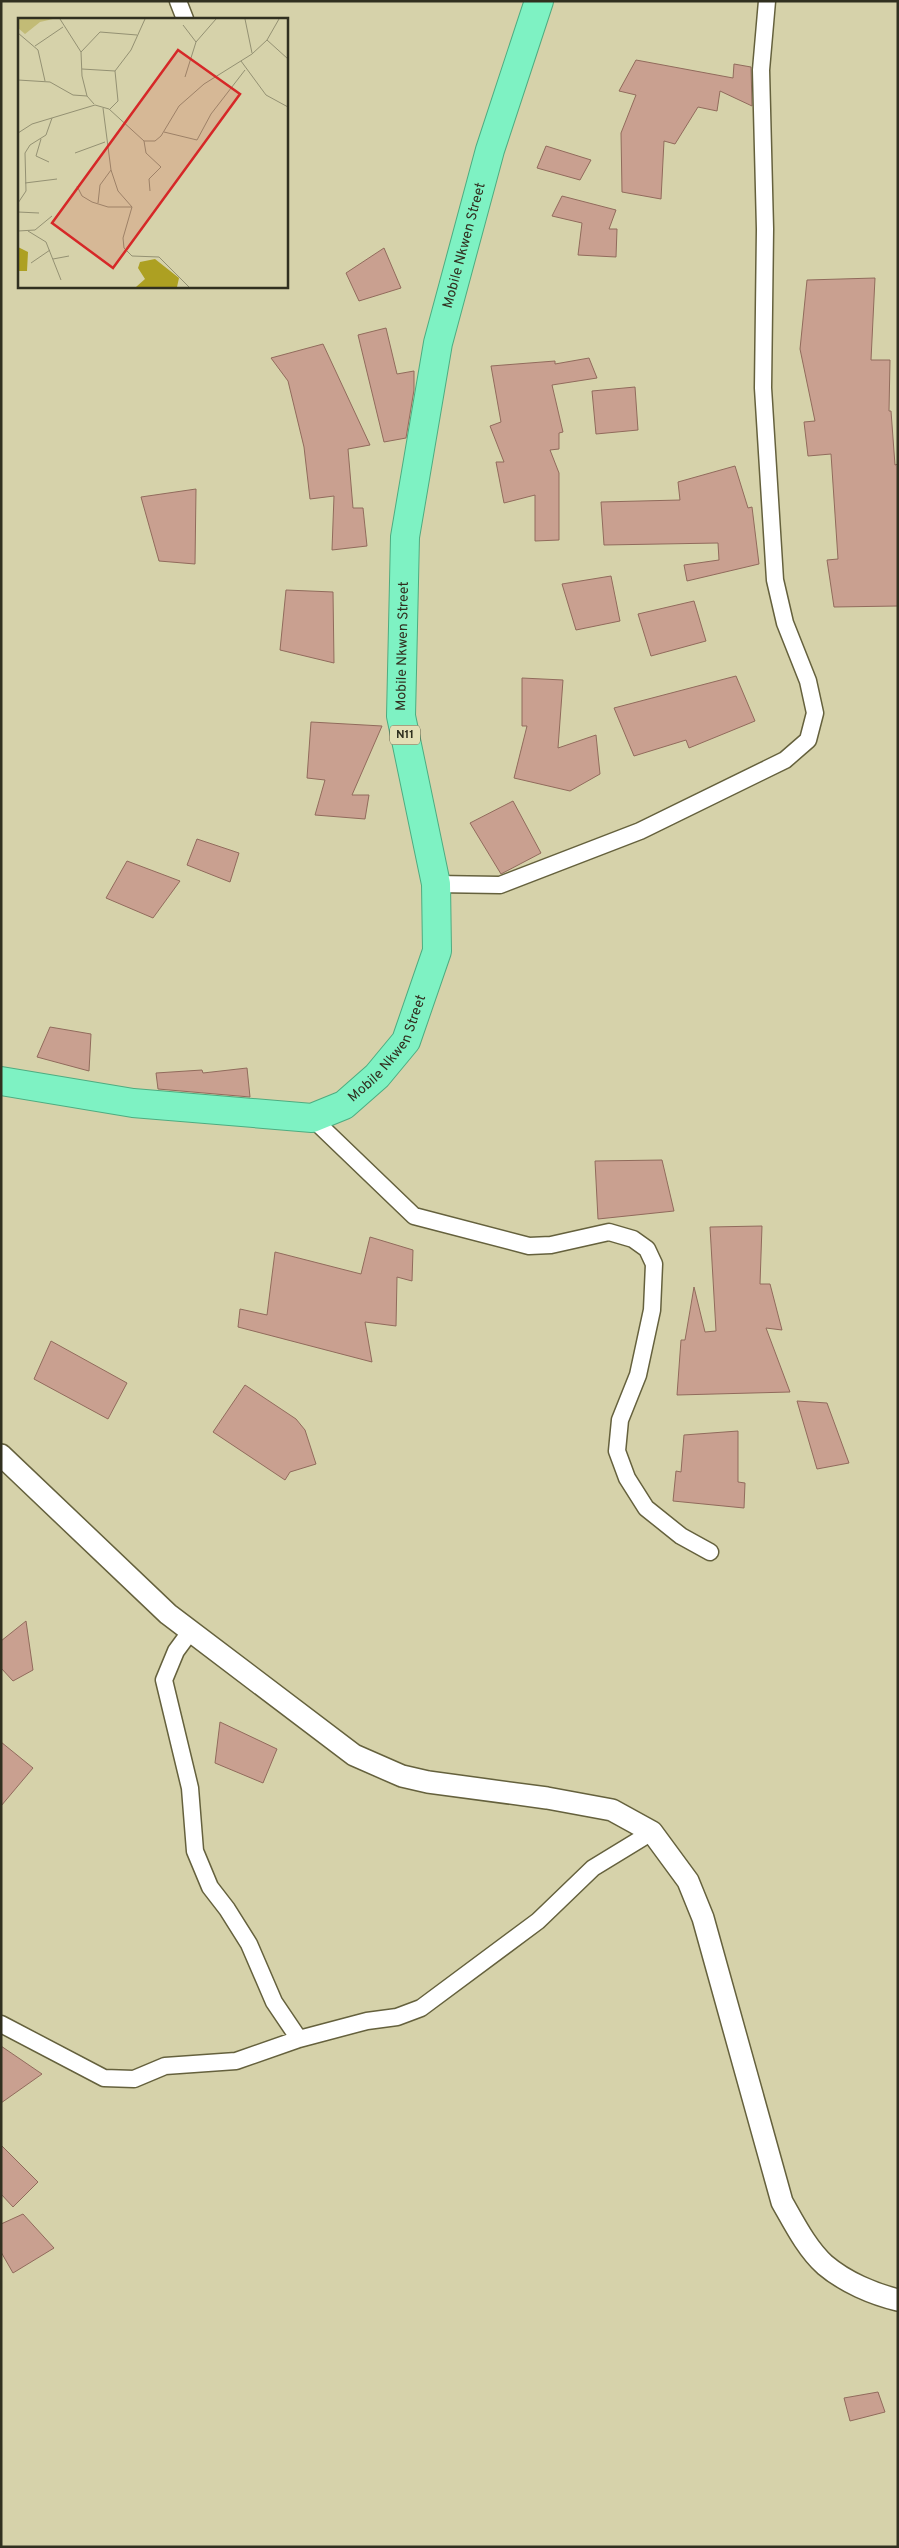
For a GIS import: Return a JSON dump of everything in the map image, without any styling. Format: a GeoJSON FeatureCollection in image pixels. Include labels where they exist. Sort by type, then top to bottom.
{"type":"FeatureCollection","features":[{"type":"Feature","properties":{"kind":"highway","name":"Mobile Nkwen Street"},"geometry":{"type":"LineString","coordinates":[[1,1082],[133,1103],[312,1118],[344,1105],[377,1076],[406,1041],[437,951],[436,884],[402,716],[405,537],[438,342],[490,150],[539,1]]}},
{"type":"Feature","properties":{"kind":"street"},"geometry":{"type":"LineString","coordinates":[[178,1],[185,18]]}},
{"type":"Feature","properties":{"kind":"street"},"geometry":{"type":"LineString","coordinates":[[436,884],[500,885],[640,831],[785,760],[808,740],[815,713],[808,681],[785,623],[774,580],[762,388],[765,229],[761,70],[767,1]]}},
{"type":"Feature","properties":{"kind":"street"},"geometry":{"type":"LineString","coordinates":[[312,1118],[414,1216],[530,1246],[551,1245],[609,1232],[633,1239],[647,1250],[654,1264],[652,1310],[638,1375],[620,1420],[617,1451],[627,1478],[646,1508],[681,1536],[710,1552]]}},
{"type":"Feature","properties":{"kind":"street"},"geometry":{"type":"LineString","coordinates":[[1,1455],[168,1614],[354,1755],[402,1776],[428,1782],[547,1798],[612,1810],[652,1832],[688,1881],[703,1918],[782,2202],[802,2235],[825,2265],[855,2285],[898,2300]]}},
{"type":"Feature","properties":{"kind":"street"},"geometry":{"type":"LineString","coordinates":[[190,1632],[176,1651],[164,1680],[190,1788],[195,1851],[210,1887],[227,1909],[249,1944],[274,2002],[299,2038]]}},
{"type":"Feature","properties":{"kind":"street"},"geometry":{"type":"LineString","coordinates":[[1,2024],[104,2078],[134,2079],[165,2066],[236,2061],[299,2038],[367,2021],[397,2017],[421,2008],[538,1921],[594,1868],[652,1832]]}},
{"type":"Feature","properties":{"kind":"building"},"geometry":{"type":"Polygon","coordinates":[[[636,60],[733,78],[734,64],[751,67],[752,106],[720,91],[717,111],[698,107],[675,144],[664,141],[661,199],[622,192],[621,133],[636,95],[619,91],[636,60]]]}},
{"type":"Feature","properties":{"kind":"building"},"geometry":{"type":"Polygon","coordinates":[[[546,146],[591,160],[580,180],[537,168],[546,146]]]}},
{"type":"Feature","properties":{"kind":"building"},"geometry":{"type":"Polygon","coordinates":[[[562,196],[616,210],[609,229],[617,229],[616,257],[578,255],[582,223],[552,216],[562,196]]]}},
{"type":"Feature","properties":{"kind":"building"},"geometry":{"type":"Polygon","coordinates":[[[384,248],[401,288],[359,301],[346,273],[384,248]]]}},
{"type":"Feature","properties":{"kind":"building"},"geometry":{"type":"Polygon","coordinates":[[[875,278],[871,360],[890,360],[889,411],[891,411],[895,465],[898,464],[898,606],[834,607],[827,560],[838,559],[831,454],[808,456],[804,422],[815,421],[800,349],[807,280],[875,278]]]}},
{"type":"Feature","properties":{"kind":"building"},"geometry":{"type":"Polygon","coordinates":[[[386,328],[397,374],[414,371],[414,390],[406,438],[384,442],[358,335],[386,328]]]}},
{"type":"Feature","properties":{"kind":"building"},"geometry":{"type":"Polygon","coordinates":[[[323,344],[370,445],[348,449],[353,508],[363,508],[367,546],[332,550],[334,496],[310,499],[304,447],[288,381],[271,358],[323,344]]]}},
{"type":"Feature","properties":{"kind":"building"},"geometry":{"type":"Polygon","coordinates":[[[589,358],[597,378],[552,385],[563,432],[559,433],[559,449],[550,450],[559,473],[559,540],[535,541],[535,495],[504,503],[496,462],[504,462],[490,426],[501,422],[491,366],[555,361],[555,364],[589,358]]]}},
{"type":"Feature","properties":{"kind":"building"},"geometry":{"type":"Polygon","coordinates":[[[635,387],[638,430],[596,434],[592,391],[635,387]]]}},
{"type":"Feature","properties":{"kind":"building"},"geometry":{"type":"Polygon","coordinates":[[[735,466],[748,508],[752,507],[759,564],[687,581],[684,565],[719,560],[718,543],[604,545],[601,502],[680,500],[678,482],[735,466]]]}},
{"type":"Feature","properties":{"kind":"building"},"geometry":{"type":"Polygon","coordinates":[[[196,489],[195,564],[159,561],[141,497],[196,489]]]}},
{"type":"Feature","properties":{"kind":"building"},"geometry":{"type":"Polygon","coordinates":[[[611,576],[620,621],[576,630],[562,584],[611,576]]]}},
{"type":"Feature","properties":{"kind":"building"},"geometry":{"type":"Polygon","coordinates":[[[286,590],[333,592],[334,663],[280,650],[286,590]]]}},
{"type":"Feature","properties":{"kind":"building"},"geometry":{"type":"Polygon","coordinates":[[[694,601],[706,641],[651,656],[638,614],[694,601]]]}},
{"type":"Feature","properties":{"kind":"building"},"geometry":{"type":"Polygon","coordinates":[[[736,676],[755,721],[689,748],[686,740],[634,756],[614,708],[736,676]]]}},
{"type":"Feature","properties":{"kind":"building"},"geometry":{"type":"Polygon","coordinates":[[[522,678],[563,680],[558,748],[596,735],[600,774],[570,791],[514,778],[527,726],[522,726],[522,678]]]}},
{"type":"Feature","properties":{"kind":"building"},"geometry":{"type":"Polygon","coordinates":[[[311,722],[382,726],[352,795],[369,795],[365,819],[315,815],[325,780],[307,778],[311,722]]]}},
{"type":"Feature","properties":{"kind":"building"},"geometry":{"type":"Polygon","coordinates":[[[513,801],[541,853],[501,874],[470,823],[513,801]]]}},
{"type":"Feature","properties":{"kind":"building"},"geometry":{"type":"Polygon","coordinates":[[[197,839],[239,853],[230,882],[187,865],[197,839]]]}},
{"type":"Feature","properties":{"kind":"building"},"geometry":{"type":"Polygon","coordinates":[[[127,861],[180,881],[153,918],[106,898],[127,861]]]}},
{"type":"Feature","properties":{"kind":"building"},"geometry":{"type":"Polygon","coordinates":[[[50,1027],[91,1034],[89,1071],[37,1057],[50,1027]]]}},
{"type":"Feature","properties":{"kind":"building"},"geometry":{"type":"Polygon","coordinates":[[[247,1068],[250,1097],[158,1089],[156,1073],[202,1070],[203,1073],[247,1068]]]}},
{"type":"Feature","properties":{"kind":"building"},"geometry":{"type":"Polygon","coordinates":[[[662,1160],[674,1211],[598,1219],[595,1161],[662,1160]]]}},
{"type":"Feature","properties":{"kind":"building"},"geometry":{"type":"Polygon","coordinates":[[[762,1226],[760,1284],[770,1284],[782,1330],[766,1328],[790,1392],[677,1395],[681,1340],[685,1340],[694,1287],[705,1332],[716,1331],[710,1227],[762,1226]]]}},
{"type":"Feature","properties":{"kind":"building"},"geometry":{"type":"Polygon","coordinates":[[[370,1237],[413,1250],[412,1281],[397,1277],[396,1326],[365,1322],[372,1362],[238,1327],[240,1309],[267,1315],[275,1252],[361,1274],[370,1237]]]}},
{"type":"Feature","properties":{"kind":"building"},"geometry":{"type":"Polygon","coordinates":[[[51,1341],[127,1383],[108,1419],[34,1379],[51,1341]]]}},
{"type":"Feature","properties":{"kind":"building"},"geometry":{"type":"Polygon","coordinates":[[[245,1385],[296,1419],[305,1430],[316,1464],[290,1472],[285,1480],[213,1432],[245,1385]]]}},
{"type":"Feature","properties":{"kind":"building"},"geometry":{"type":"Polygon","coordinates":[[[797,1401],[827,1403],[849,1463],[817,1469],[797,1401]]]}},
{"type":"Feature","properties":{"kind":"building"},"geometry":{"type":"Polygon","coordinates":[[[738,1431],[738,1482],[745,1483],[744,1508],[673,1501],[676,1471],[681,1472],[684,1435],[738,1431]]]}},
{"type":"Feature","properties":{"kind":"building"},"geometry":{"type":"Polygon","coordinates":[[[26,1621],[33,1670],[13,1681],[1,1668],[1,1641],[26,1621]]]}},
{"type":"Feature","properties":{"kind":"building"},"geometry":{"type":"Polygon","coordinates":[[[220,1722],[277,1749],[263,1783],[215,1763],[220,1722]]]}},
{"type":"Feature","properties":{"kind":"building"},"geometry":{"type":"Polygon","coordinates":[[[1,1742],[33,1768],[1,1806],[1,1742]]]}},
{"type":"Feature","properties":{"kind":"building"},"geometry":{"type":"Polygon","coordinates":[[[1,2046],[42,2074],[1,2103],[1,2046]]]}},
{"type":"Feature","properties":{"kind":"building"},"geometry":{"type":"Polygon","coordinates":[[[1,2145],[38,2182],[13,2207],[1,2194],[1,2145]]]}},
{"type":"Feature","properties":{"kind":"building"},"geometry":{"type":"Polygon","coordinates":[[[23,2214],[54,2248],[13,2273],[1,2252],[1,2224],[23,2214]]]}},
{"type":"Feature","properties":{"kind":"building"},"geometry":{"type":"Polygon","coordinates":[[[878,2392],[885,2412],[850,2421],[844,2398],[878,2392]]]}}]}
